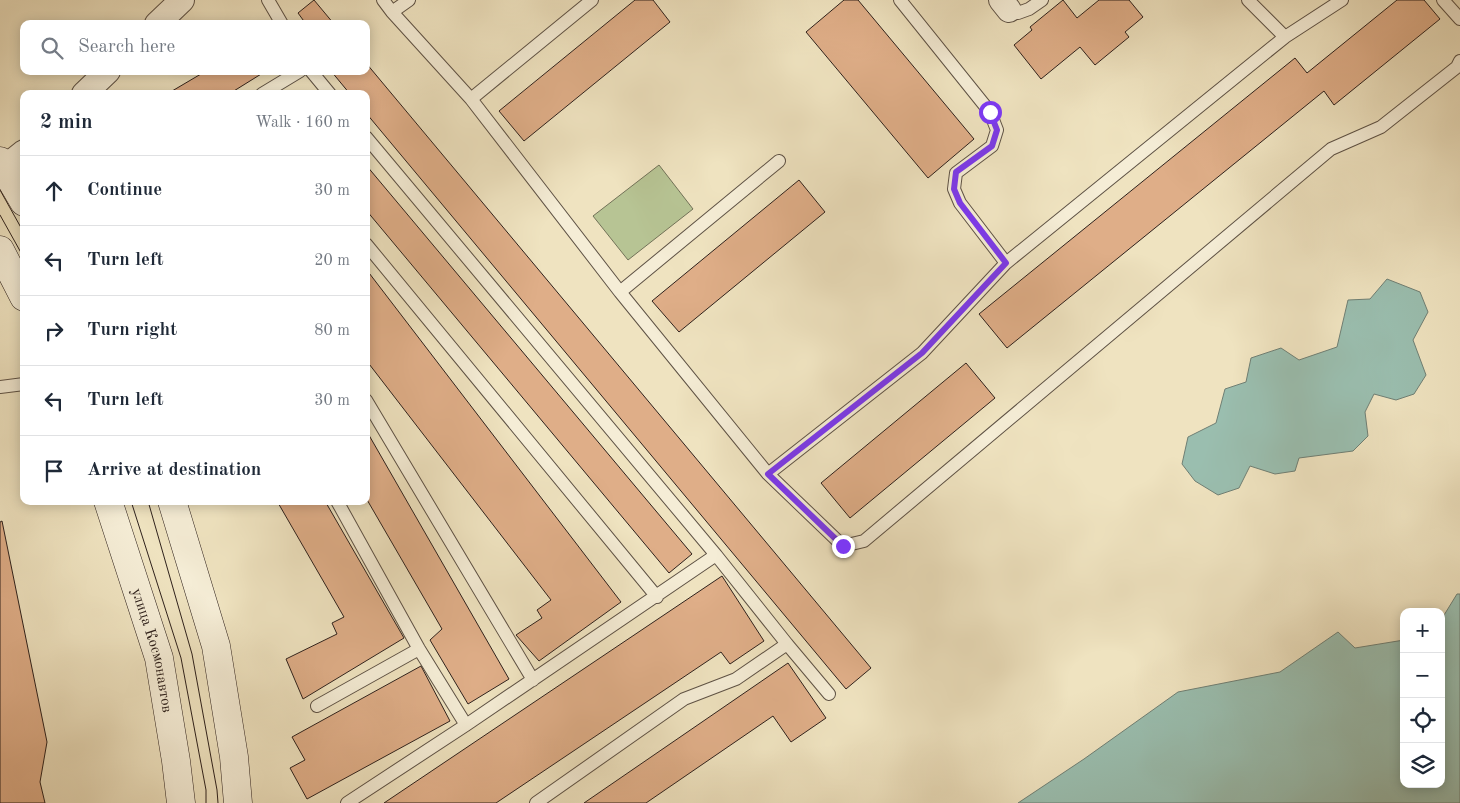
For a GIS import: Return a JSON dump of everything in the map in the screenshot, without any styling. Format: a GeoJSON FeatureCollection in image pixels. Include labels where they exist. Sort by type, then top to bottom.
{"type":"FeatureCollection","features":[{"type":"Feature","properties":{"kind":"main road"},"geometry":{"type":"LineString","coordinates":[[7,163],[20,193]]}},
{"type":"Feature","properties":{"kind":"main road"},"geometry":{"type":"LineString","coordinates":[[0,250],[20,289]]}},
{"type":"Feature","properties":{"kind":"main road","name":"улица Космонавтов"},"geometry":{"type":"LineString","coordinates":[[109,505],[159,658],[181,803]]}},
{"type":"Feature","properties":{"kind":"main road"},"geometry":{"type":"LineString","coordinates":[[173,505],[216,646],[234,757],[238,803]]}},
{"type":"Feature","properties":{"kind":"street"},"geometry":{"type":"LineString","coordinates":[[161,20],[182,0]]}},
{"type":"Feature","properties":{"kind":"street"},"geometry":{"type":"LineString","coordinates":[[88,90],[104,75]]}},
{"type":"Feature","properties":{"kind":"lane"},"geometry":{"type":"LineString","coordinates":[[268,0],[280,20]]}},
{"type":"Feature","properties":{"kind":"lane"},"geometry":{"type":"LineString","coordinates":[[383,0],[471,100],[620,292],[768,474],[843,546],[864,541],[1331,148],[1381,127],[1457,68],[1460,61]]}},
{"type":"Feature","properties":{"kind":"lane"},"geometry":{"type":"LineString","coordinates":[[392,12],[409,0]]}},
{"type":"Feature","properties":{"kind":"lane"},"geometry":{"type":"LineString","coordinates":[[471,100],[592,0]]}},
{"type":"Feature","properties":{"kind":"lane"},"geometry":{"type":"LineString","coordinates":[[900,0],[990,112],[997,130],[992,146],[956,172],[954,189],[960,203],[1006,263]]}},
{"type":"Feature","properties":{"kind":"lane"},"geometry":{"type":"LineString","coordinates":[[1005,5],[1018,13],[1029,9],[1042,0]]}},
{"type":"Feature","properties":{"kind":"lane"},"geometry":{"type":"LineString","coordinates":[[1248,0],[1285,37]]}},
{"type":"Feature","properties":{"kind":"lane"},"geometry":{"type":"LineString","coordinates":[[1443,0],[1460,19]]}},
{"type":"Feature","properties":{"kind":"lane"},"geometry":{"type":"LineString","coordinates":[[768,474],[922,353],[1006,263],[1285,37],[1336,1]]}},
{"type":"Feature","properties":{"kind":"lane"},"geometry":{"type":"LineString","coordinates":[[269,90],[293,75]]}},
{"type":"Feature","properties":{"kind":"lane"},"geometry":{"type":"LineString","coordinates":[[314,75],[327,90]]}},
{"type":"Feature","properties":{"kind":"lane"},"geometry":{"type":"LineString","coordinates":[[370,142],[716,555],[829,694]]}},
{"type":"Feature","properties":{"kind":"lane"},"geometry":{"type":"LineString","coordinates":[[620,292],[779,161]]}},
{"type":"Feature","properties":{"kind":"lane"},"geometry":{"type":"LineString","coordinates":[[370,249],[657,597]]}},
{"type":"Feature","properties":{"kind":"lane"},"geometry":{"type":"LineString","coordinates":[[1,385],[20,384]]}},
{"type":"Feature","properties":{"kind":"lane"},"geometry":{"type":"LineString","coordinates":[[370,407],[533,680]]}},
{"type":"Feature","properties":{"kind":"lane"},"geometry":{"type":"LineString","coordinates":[[339,505],[420,649],[466,725]]}},
{"type":"Feature","properties":{"kind":"lane"},"geometry":{"type":"LineString","coordinates":[[347,803],[657,597],[716,555]]}},
{"type":"Feature","properties":{"kind":"lane"},"geometry":{"type":"LineString","coordinates":[[536,803],[684,699],[736,679],[787,644]]}},
{"type":"Feature","properties":{"kind":"lane"},"geometry":{"type":"LineString","coordinates":[[317,706],[420,649]]}},
{"type":"Feature","properties":{"kind":"green space"},"geometry":{"type":"Polygon","coordinates":[[[659,165],[693,209],[628,260],[593,216],[659,165]]]}},
{"type":"Feature","properties":{"kind":"shaded area"},"geometry":{"type":"Polygon","coordinates":[[[1387,279],[1420,292],[1428,312],[1413,340],[1426,375],[1414,394],[1396,400],[1374,394],[1365,412],[1368,436],[1353,451],[1299,458],[1295,471],[1275,474],[1250,466],[1239,488],[1218,495],[1195,481],[1182,464],[1188,437],[1216,423],[1225,389],[1246,382],[1251,358],[1281,348],[1299,360],[1337,347],[1348,300],[1370,299],[1387,279]]]}},
{"type":"Feature","properties":{"kind":"shaded area"},"geometry":{"type":"Polygon","coordinates":[[[1457,594],[1460,594],[1460,803],[1018,803],[1178,692],[1280,672],[1338,632],[1355,648],[1400,641],[1400,788],[1445,788],[1445,614],[1457,594]]]}},
{"type":"Feature","properties":{"kind":"building"},"geometry":{"type":"Polygon","coordinates":[[[314,0],[331,20],[303,20],[298,13],[314,0]]]}},
{"type":"Feature","properties":{"kind":"building"},"geometry":{"type":"Polygon","coordinates":[[[635,0],[653,0],[670,22],[524,141],[499,111],[635,0]]]}},
{"type":"Feature","properties":{"kind":"building"},"geometry":{"type":"Polygon","coordinates":[[[844,0],[858,0],[974,139],[928,178],[806,32],[844,0]]]}},
{"type":"Feature","properties":{"kind":"building"},"geometry":{"type":"Polygon","coordinates":[[[1063,0],[1077,18],[1099,0],[1129,0],[1143,17],[1125,32],[1129,37],[1095,65],[1080,47],[1041,79],[1014,45],[1032,30],[1030,27],[1063,0]]]}},
{"type":"Feature","properties":{"kind":"building"},"geometry":{"type":"Polygon","coordinates":[[[1397,0],[1424,0],[1440,19],[1334,105],[1324,91],[1007,348],[979,314],[1295,58],[1307,73],[1397,0]]]}},
{"type":"Feature","properties":{"kind":"building"},"geometry":{"type":"Polygon","coordinates":[[[370,68],[871,668],[846,689],[370,118],[370,90],[347,90],[334,75],[370,75],[370,68]]]}},
{"type":"Feature","properties":{"kind":"building"},"geometry":{"type":"Polygon","coordinates":[[[199,75],[260,75],[235,90],[174,90],[199,75]]]}},
{"type":"Feature","properties":{"kind":"building"},"geometry":{"type":"Polygon","coordinates":[[[370,170],[692,554],[669,573],[370,215],[370,170]]]}},
{"type":"Feature","properties":{"kind":"building"},"geometry":{"type":"Polygon","coordinates":[[[799,180],[825,212],[679,332],[652,301],[799,180]]]}},
{"type":"Feature","properties":{"kind":"building"},"geometry":{"type":"Polygon","coordinates":[[[370,274],[621,602],[539,661],[516,635],[542,618],[537,610],[551,600],[370,365],[370,274]]]}},
{"type":"Feature","properties":{"kind":"building"},"geometry":{"type":"Polygon","coordinates":[[[966,363],[995,398],[850,518],[821,483],[966,363]]]}},
{"type":"Feature","properties":{"kind":"building"},"geometry":{"type":"Polygon","coordinates":[[[370,437],[509,679],[468,704],[430,640],[442,629],[370,505],[370,437]]]}},
{"type":"Feature","properties":{"kind":"building"},"geometry":{"type":"Polygon","coordinates":[[[279,505],[327,505],[404,638],[303,699],[286,659],[337,634],[332,623],[344,617],[279,505]]]}},
{"type":"Feature","properties":{"kind":"building"},"geometry":{"type":"Polygon","coordinates":[[[2,521],[47,742],[40,782],[45,803],[0,803],[0,522],[2,521]]]}},
{"type":"Feature","properties":{"kind":"building"},"geometry":{"type":"Polygon","coordinates":[[[722,576],[764,641],[730,664],[721,652],[496,803],[384,803],[722,576]]]}},
{"type":"Feature","properties":{"kind":"building"},"geometry":{"type":"Polygon","coordinates":[[[788,663],[826,718],[791,742],[773,716],[646,803],[584,803],[788,663]]]}},
{"type":"Feature","properties":{"kind":"building"},"geometry":{"type":"Polygon","coordinates":[[[421,666],[450,721],[307,799],[290,768],[305,760],[292,737],[421,666]]]}},
{"type":"Feature","properties":{"kind":"tram line"},"geometry":{"type":"LineString","coordinates":[[0,190],[20,226]]}},
{"type":"Feature","properties":{"kind":"tram line"},"geometry":{"type":"LineString","coordinates":[[0,215],[20,251]]}},
{"type":"Feature","properties":{"kind":"tram line"},"geometry":{"type":"LineString","coordinates":[[132,505],[181,658],[206,790],[206,803]]}},
{"type":"Feature","properties":{"kind":"tram line"},"geometry":{"type":"LineString","coordinates":[[149,505],[192,654],[218,803]]}},
{"type":"Feature","properties":{"kind":"route"},"geometry":{"type":"LineString","coordinates":[[843,546],[768,474],[922,353],[1006,263],[960,203],[954,189],[956,172],[992,146],[997,130],[990,112]]}}]}
